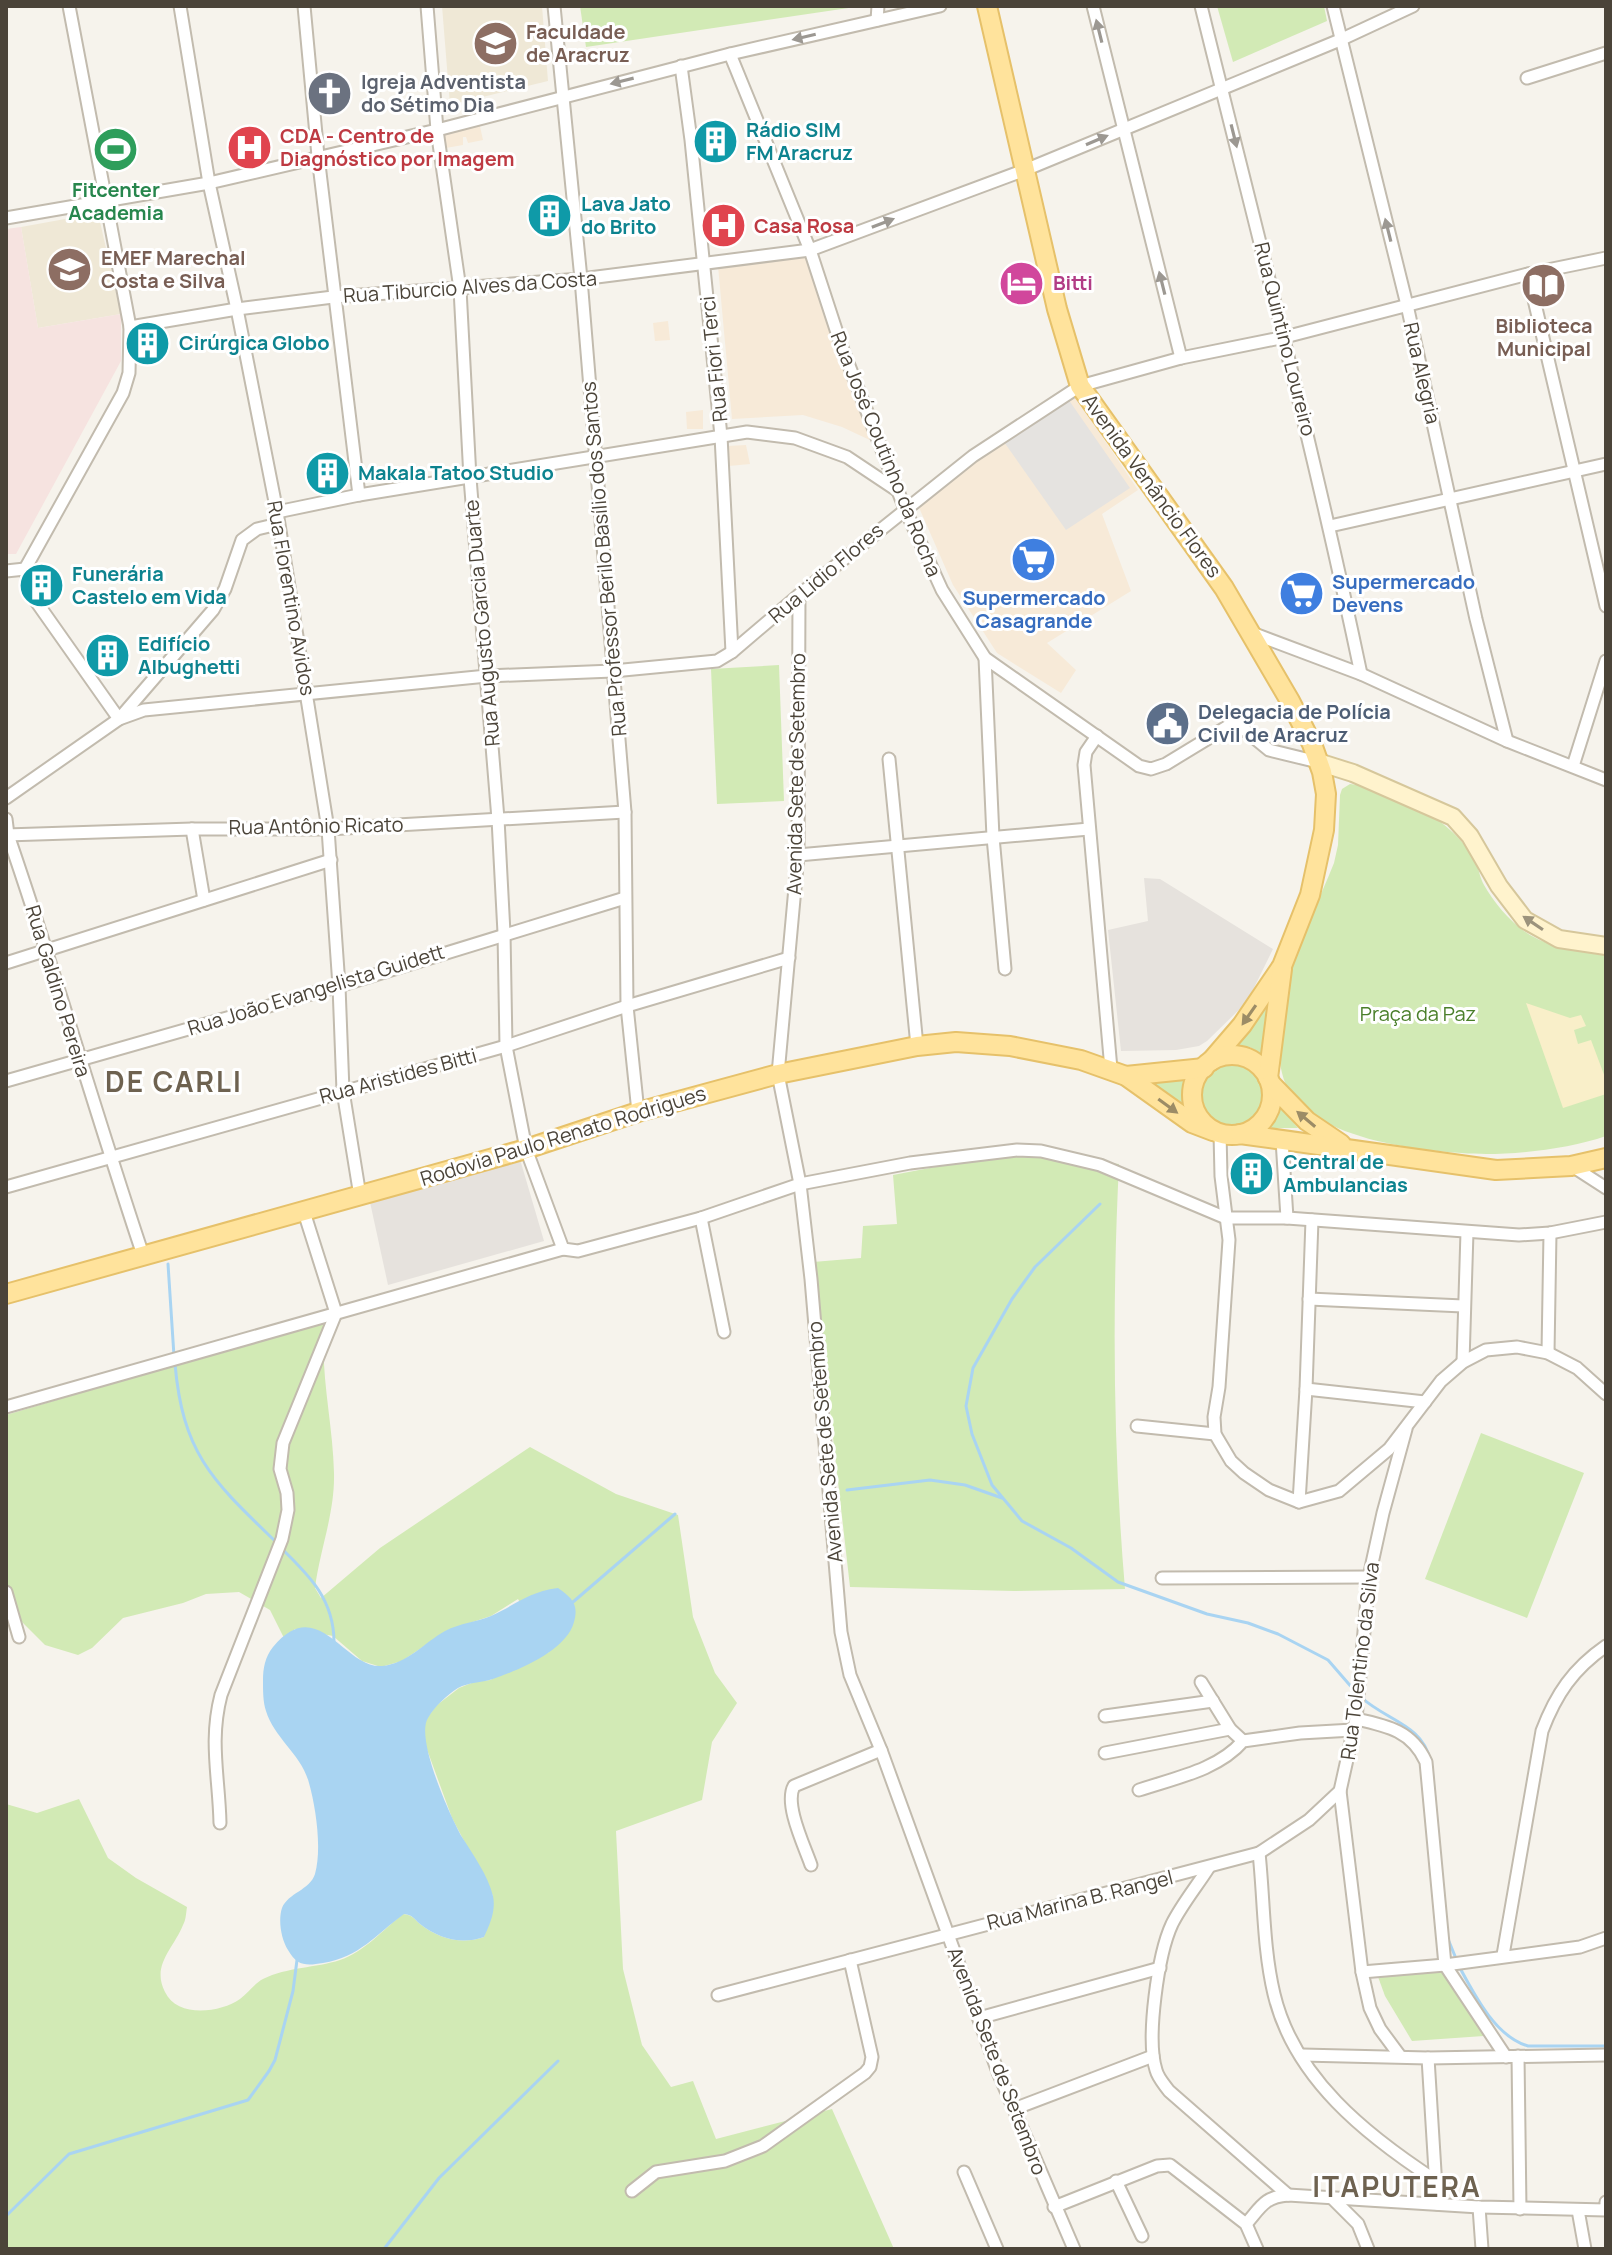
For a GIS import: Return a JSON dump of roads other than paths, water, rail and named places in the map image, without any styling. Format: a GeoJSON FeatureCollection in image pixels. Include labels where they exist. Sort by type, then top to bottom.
{"type":"FeatureCollection","features":[{"type":"Feature","properties":{"kind":"main road","name":"Avenida Venâncio Flores"},"geometry":{"type":"LineString","coordinates":[[987,6],[1057,309],[1080,386],[1203,556],[1252,633],[1296,713],[1322,772],[1326,809],[1319,863],[1282,966]]}},
{"type":"Feature","properties":{"kind":"main road"},"geometry":{"type":"LineString","coordinates":[[1216,1132],[1201,1120],[1192,1098],[1195,1081],[1242,1025],[1282,966]]}},
{"type":"Feature","properties":{"kind":"main road"},"geometry":{"type":"LineString","coordinates":[[1240,1134],[1255,1128],[1266,1116],[1272,1100],[1270,1081],[1282,966]]}},
{"type":"Feature","properties":{"kind":"main road","name":"Rodovia Paulo Renato Rodrigues"},"geometry":{"type":"LineString","coordinates":[[6,1294],[526,1149],[638,1112],[778,1074],[917,1046],[956,1042],[1010,1046],[1053,1053],[1119,1073]]}},
{"type":"Feature","properties":{"kind":"main road"},"geometry":{"type":"LineString","coordinates":[[1119,1073],[1207,1064],[1221,1057],[1243,1057],[1254,1061],[1307,1121],[1347,1148]]}},
{"type":"Feature","properties":{"kind":"main road"},"geometry":{"type":"LineString","coordinates":[[1119,1073],[1192,1123],[1216,1132],[1496,1170],[1571,1166],[1606,1158]]}},
{"type":"Feature","properties":{"kind":"street"},"geometry":{"type":"LineString","coordinates":[[69,6],[130,327],[129,373],[123,393],[25,569],[33,597],[119,719]]}},
{"type":"Feature","properties":{"kind":"street","name":"Rua Florentino Avidos"},"geometry":{"type":"LineString","coordinates":[[180,6],[209,183],[278,518],[328,829],[343,1091],[360,1196]]}},
{"type":"Feature","properties":{"kind":"street"},"geometry":{"type":"LineString","coordinates":[[304,6],[333,297],[359,495]]}},
{"type":"Feature","properties":{"kind":"street","name":"Rua Augusto Garcia Duarte"},"geometry":{"type":"LineString","coordinates":[[427,6],[437,130],[460,289],[470,478],[498,819],[506,1046],[526,1149],[563,1249]]}},
{"type":"Feature","properties":{"kind":"street","name":"Rua Professor Berilo Basílio dos Santos"},"geometry":{"type":"LineString","coordinates":[[554,6],[581,279],[625,812],[627,1006],[638,1112]]}},
{"type":"Feature","properties":{"kind":"street"},"geometry":{"type":"LineString","coordinates":[[877,20],[878,6]]}},
{"type":"Feature","properties":{"kind":"street"},"geometry":{"type":"LineString","coordinates":[[6,218],[209,183],[437,130],[730,54],[940,6]]}},
{"type":"Feature","properties":{"kind":"street"},"geometry":{"type":"LineString","coordinates":[[1093,6],[1181,358]]}},
{"type":"Feature","properties":{"kind":"street","name":"Rua Quintino Loureiro"},"geometry":{"type":"LineString","coordinates":[[1201,6],[1285,337],[1361,674]]}},
{"type":"Feature","properties":{"kind":"street","name":"Rua Alegria"},"geometry":{"type":"LineString","coordinates":[[1333,6],[1407,305],[1476,619],[1507,741]]}},
{"type":"Feature","properties":{"kind":"street","name":"Rua Tiburcio Alves da Costa"},"geometry":{"type":"LineString","coordinates":[[130,327],[333,297],[581,279],[810,250],[1025,170],[1340,40],[1413,6]]}},
{"type":"Feature","properties":{"kind":"street"},"geometry":{"type":"LineString","coordinates":[[1527,78],[1606,53]]}},
{"type":"Feature","properties":{"kind":"street","name":"Rua José Coutinho da Rocha"},"geometry":{"type":"LineString","coordinates":[[730,54],[810,250],[841,345],[905,509],[942,590],[985,658],[1139,766],[1151,769],[1166,764],[1235,722],[1269,750],[1318,762]]}},
{"type":"Feature","properties":{"kind":"street","name":"Rua Fiori Terci"},"geometry":{"type":"LineString","coordinates":[[681,66],[721,436],[732,652]]}},
{"type":"Feature","properties":{"kind":"street","name":"Rua Lidio Flores"},"geometry":{"type":"LineString","coordinates":[[732,652],[973,456],[1080,386],[1181,358],[1285,337],[1528,274],[1606,258]]}},
{"type":"Feature","properties":{"kind":"street"},"geometry":{"type":"LineString","coordinates":[[1528,274],[1606,606]]}},
{"type":"Feature","properties":{"kind":"street"},"geometry":{"type":"LineString","coordinates":[[6,798],[119,719],[213,610],[225,589],[242,540],[278,518],[359,495],[747,432],[779,435],[815,444],[847,457],[898,491]]}},
{"type":"Feature","properties":{"kind":"street"},"geometry":{"type":"LineString","coordinates":[[1330,526],[1606,464]]}},
{"type":"Feature","properties":{"kind":"street"},"geometry":{"type":"LineString","coordinates":[[6,571],[25,569]]}},
{"type":"Feature","properties":{"kind":"street","name":"Avenida Sete de Setembro"},"geometry":{"type":"LineString","coordinates":[[799,595],[798,855],[778,1074],[800,1184],[811,1279],[841,1632],[850,1675],[881,1750],[979,2018],[1054,2207],[1074,2249]]}},
{"type":"Feature","properties":{"kind":"street"},"geometry":{"type":"LineString","coordinates":[[1252,633],[1361,674],[1507,741],[1606,780]]}},
{"type":"Feature","properties":{"kind":"street"},"geometry":{"type":"LineString","coordinates":[[119,719],[144,710],[487,676],[697,665],[717,661],[732,652]]}},
{"type":"Feature","properties":{"kind":"street"},"geometry":{"type":"LineString","coordinates":[[985,658],[993,837],[1005,969]]}},
{"type":"Feature","properties":{"kind":"street"},"geometry":{"type":"LineString","coordinates":[[1573,766],[1606,661]]}},
{"type":"Feature","properties":{"kind":"street"},"geometry":{"type":"LineString","coordinates":[[1097,736],[1086,752],[1084,765],[1119,1073]]}},
{"type":"Feature","properties":{"kind":"street"},"geometry":{"type":"LineString","coordinates":[[889,759],[917,1046]]}},
{"type":"Feature","properties":{"kind":"street"},"geometry":{"type":"LineString","coordinates":[[1318,762],[1353,773],[1453,817],[1470,836],[1499,886],[1525,920],[1559,939],[1606,946]]}},
{"type":"Feature","properties":{"kind":"street","name":"Rua Antônio Ricato"},"geometry":{"type":"LineString","coordinates":[[7,835],[192,829],[328,829],[625,812]]}},
{"type":"Feature","properties":{"kind":"street","name":"Rua Galdino Pereira"},"geometry":{"type":"LineString","coordinates":[[6,819],[7,835],[48,949],[79,1059],[143,1255]]}},
{"type":"Feature","properties":{"kind":"street"},"geometry":{"type":"LineString","coordinates":[[192,829],[204,900]]}},
{"type":"Feature","properties":{"kind":"street"},"geometry":{"type":"LineString","coordinates":[[798,855],[1089,829]]}},
{"type":"Feature","properties":{"kind":"street"},"geometry":{"type":"LineString","coordinates":[[6,963],[331,860]]}},
{"type":"Feature","properties":{"kind":"street","name":"Rua João Evangelista Guidett"},"geometry":{"type":"LineString","coordinates":[[6,1081],[339,986],[625,898]]}},
{"type":"Feature","properties":{"kind":"street","name":"Rua Aristides Bitti"},"geometry":{"type":"LineString","coordinates":[[6,1187],[506,1046],[789,958]]}},
{"type":"Feature","properties":{"kind":"street"},"geometry":{"type":"LineString","coordinates":[[1216,1132],[1229,1240],[1215,1434],[1231,1461],[1269,1490],[1299,1502],[1323,1497],[1352,1482],[1389,1449],[1441,1381],[1463,1362],[1486,1350],[1517,1347],[1548,1353],[1577,1368],[1606,1394]]}},
{"type":"Feature","properties":{"kind":"street"},"geometry":{"type":"LineString","coordinates":[[1282,1140],[1287,1218]]}},
{"type":"Feature","properties":{"kind":"street"},"geometry":{"type":"LineString","coordinates":[[6,1407],[563,1249],[578,1251],[701,1218],[800,1184],[959,1155],[1041,1151],[1100,1165],[1226,1218],[1287,1218],[1519,1235],[1550,1233],[1606,1222]]}},
{"type":"Feature","properties":{"kind":"street"},"geometry":{"type":"LineString","coordinates":[[1571,1166],[1604,1186]]}},
{"type":"Feature","properties":{"kind":"street"},"geometry":{"type":"LineString","coordinates":[[220,1823],[213,1748],[215,1718],[221,1695],[282,1539],[288,1510],[280,1469],[283,1443],[336,1313],[304,1212]]}},
{"type":"Feature","properties":{"kind":"street"},"geometry":{"type":"LineString","coordinates":[[701,1218],[724,1332]]}},
{"type":"Feature","properties":{"kind":"street"},"geometry":{"type":"LineString","coordinates":[[1299,1502],[1312,1220]]}},
{"type":"Feature","properties":{"kind":"street"},"geometry":{"type":"LineString","coordinates":[[1463,1362],[1467,1232]]}},
{"type":"Feature","properties":{"kind":"street"},"geometry":{"type":"LineString","coordinates":[[1548,1353],[1550,1233]]}},
{"type":"Feature","properties":{"kind":"street"},"geometry":{"type":"LineString","coordinates":[[1309,1299],[1463,1306]]}},
{"type":"Feature","properties":{"kind":"street"},"geometry":{"type":"LineString","coordinates":[[1306,1389],[1425,1402]]}},
{"type":"Feature","properties":{"kind":"street"},"geometry":{"type":"LineString","coordinates":[[1137,1426],[1215,1434]]}},
{"type":"Feature","properties":{"kind":"street","name":"Rua Tolentino da Silva"},"geometry":{"type":"LineString","coordinates":[[1400,2056],[1380,2029],[1370,2008],[1362,1972],[1340,1791],[1355,1725],[1369,1577],[1406,1429]]}},
{"type":"Feature","properties":{"kind":"street"},"geometry":{"type":"LineString","coordinates":[[1162,1578],[1369,1577]]}},
{"type":"Feature","properties":{"kind":"street"},"geometry":{"type":"LineString","coordinates":[[6,1592],[19,1637]]}},
{"type":"Feature","properties":{"kind":"street"},"geometry":{"type":"LineString","coordinates":[[1503,1955],[1542,1731],[1553,1701],[1575,1671],[1606,1646]]}},
{"type":"Feature","properties":{"kind":"street"},"geometry":{"type":"LineString","coordinates":[[1201,1682],[1230,1729],[1243,1741]]}},
{"type":"Feature","properties":{"kind":"street"},"geometry":{"type":"LineString","coordinates":[[1105,1716],[1213,1701]]}},
{"type":"Feature","properties":{"kind":"street"},"geometry":{"type":"LineString","coordinates":[[1139,1790],[1218,1761],[1243,1741],[1379,1724],[1403,1734],[1419,1746],[1426,1762],[1445,1965],[1512,2056],[1520,2209]]}},
{"type":"Feature","properties":{"kind":"street"},"geometry":{"type":"LineString","coordinates":[[1105,1753],[1230,1729]]}},
{"type":"Feature","properties":{"kind":"street"},"geometry":{"type":"LineString","coordinates":[[811,1865],[791,1804],[794,1786],[881,1750]]}},
{"type":"Feature","properties":{"kind":"street"},"geometry":{"type":"LineString","coordinates":[[1288,2195],[1169,2091],[1156,2073],[1153,2056],[1160,1968],[1172,1924],[1209,1867],[1259,1853],[1309,1820],[1340,1791]]}},
{"type":"Feature","properties":{"kind":"street"},"geometry":{"type":"LineString","coordinates":[[1259,1853],[1274,1994],[1285,2026],[1314,2078],[1340,2107],[1435,2180]]}},
{"type":"Feature","properties":{"kind":"street","name":"Rua Marina B. Rangel"},"geometry":{"type":"LineString","coordinates":[[718,1995],[1209,1867]]}},
{"type":"Feature","properties":{"kind":"street"},"geometry":{"type":"LineString","coordinates":[[1362,1972],[1445,1965],[1580,1947],[1606,1938]]}},
{"type":"Feature","properties":{"kind":"street"},"geometry":{"type":"LineString","coordinates":[[632,2191],[656,2172],[725,2161],[763,2146],[865,2073],[872,2057],[850,1960]]}},
{"type":"Feature","properties":{"kind":"street"},"geometry":{"type":"LineString","coordinates":[[979,2018],[1160,1968]]}},
{"type":"Feature","properties":{"kind":"street"},"geometry":{"type":"LineString","coordinates":[[1302,2055],[1428,2058],[1606,2055]]}},
{"type":"Feature","properties":{"kind":"street"},"geometry":{"type":"LineString","coordinates":[[1014,2109],[1153,2056]]}},
{"type":"Feature","properties":{"kind":"street"},"geometry":{"type":"LineString","coordinates":[[1428,2058],[1437,2204]]}},
{"type":"Feature","properties":{"kind":"street"},"geometry":{"type":"LineString","coordinates":[[1054,2207],[1157,2166],[1170,2165],[1246,2224],[1257,2249]]}},
{"type":"Feature","properties":{"kind":"street"},"geometry":{"type":"LineString","coordinates":[[964,2172],[997,2249]]}},
{"type":"Feature","properties":{"kind":"street"},"geometry":{"type":"LineString","coordinates":[[1116,2181],[1142,2236]]}},
{"type":"Feature","properties":{"kind":"street"},"geometry":{"type":"LineString","coordinates":[[1246,2224],[1272,2196],[1288,2195],[1520,2209],[1606,2210],[1606,2202]]}},
{"type":"Feature","properties":{"kind":"street"},"geometry":{"type":"LineString","coordinates":[[1330,2196],[1358,2224],[1368,2249]]}},
{"type":"Feature","properties":{"kind":"street"},"geometry":{"type":"LineString","coordinates":[[1479,2207],[1482,2249]]}},
{"type":"Feature","properties":{"kind":"street"},"geometry":{"type":"LineString","coordinates":[[1578,2210],[1585,2249]]}},
{"type":"Feature","properties":{"kind":"water"},"geometry":{"type":"Polygon","coordinates":[[[558,1588],[571,1598],[576,1610],[570,1632],[562,1641],[541,1658],[516,1670],[458,1688],[434,1709],[425,1728],[430,1759],[450,1812],[491,1888],[493,1912],[484,1937],[459,1940],[443,1937],[404,1914],[347,1956],[317,1964],[299,1962],[291,1955],[284,1940],[281,1913],[285,1903],[309,1884],[315,1874],[317,1828],[312,1793],[305,1773],[275,1730],[265,1708],[263,1672],[270,1651],[289,1632],[304,1627],[330,1637],[368,1664],[382,1666],[408,1657],[451,1628],[491,1616],[539,1592],[558,1588]]]}},
{"type":"Feature","properties":{"kind":"waterway"},"geometry":{"type":"LineString","coordinates":[[1100,1204],[1035,1267],[1012,1299],[973,1368],[966,1406],[972,1434],[992,1485],[1022,1521],[1071,1548],[1118,1582],[1207,1614],[1248,1623],[1278,1634],[1328,1660],[1354,1690]]}},
{"type":"Feature","properties":{"kind":"waterway"},"geometry":{"type":"LineString","coordinates":[[168,1264],[174,1356]]}},
{"type":"Feature","properties":{"kind":"waterway"},"geometry":{"type":"LineString","coordinates":[[175,1364],[185,1422],[205,1464],[218,1483],[276,1542]]}},
{"type":"Feature","properties":{"kind":"waterway"},"geometry":{"type":"LineString","coordinates":[[847,1490],[930,1480],[965,1485],[1002,1498]]}},
{"type":"Feature","properties":{"kind":"waterway"},"geometry":{"type":"LineString","coordinates":[[573,1602],[675,1514]]}},
{"type":"Feature","properties":{"kind":"waterway"},"geometry":{"type":"LineString","coordinates":[[281,1548],[311,1579],[325,1601],[334,1642]]}},
{"type":"Feature","properties":{"kind":"waterway"},"geometry":{"type":"LineString","coordinates":[[1362,1698],[1412,1731],[1426,1748],[1430,1760]]}},
{"type":"Feature","properties":{"kind":"waterway"},"geometry":{"type":"LineString","coordinates":[[1432,1768],[1438,1832]]}},
{"type":"Feature","properties":{"kind":"waterway"},"geometry":{"type":"LineString","coordinates":[[1448,1939],[1457,1961]]}},
{"type":"Feature","properties":{"kind":"waterway"},"geometry":{"type":"LineString","coordinates":[[6,2216],[69,2154],[248,2100],[275,2060],[293,1991],[297,1960]]}},
{"type":"Feature","properties":{"kind":"waterway"},"geometry":{"type":"LineString","coordinates":[[1460,1968],[1496,2025],[1517,2041],[1528,2046],[1606,2046]]}},
{"type":"Feature","properties":{"kind":"waterway"},"geometry":{"type":"LineString","coordinates":[[384,2249],[439,2178],[558,2061]]}},
{"type":"Feature","properties":{"kind":"place","name":"Faculdade de Aracruz"},"geometry":{"type":"Point","coordinates":[495,43]}},
{"type":"Feature","properties":{"kind":"place","name":"Igreja Adventista do Sétimo Dia"},"geometry":{"type":"Point","coordinates":[330,93]}},
{"type":"Feature","properties":{"kind":"place","name":"Rádio SIM FM Aracruz"},"geometry":{"type":"Point","coordinates":[715,141]}},
{"type":"Feature","properties":{"kind":"place","name":"CDA - Centro de Diagnóstico por Imagem"},"geometry":{"type":"Point","coordinates":[249,147]}},
{"type":"Feature","properties":{"kind":"place","name":"Fitcenter Academia"},"geometry":{"type":"Point","coordinates":[116,150]}},
{"type":"Feature","properties":{"kind":"place","name":"Lava Jato do Brito"},"geometry":{"type":"Point","coordinates":[550,216]}},
{"type":"Feature","properties":{"kind":"place","name":"Casa Rosa"},"geometry":{"type":"Point","coordinates":[723,226]}},
{"type":"Feature","properties":{"kind":"place","name":"EMEF Marechal Costa e Silva"},"geometry":{"type":"Point","coordinates":[70,270]}},
{"type":"Feature","properties":{"kind":"place","name":"Bitti"},"geometry":{"type":"Point","coordinates":[1022,283]}},
{"type":"Feature","properties":{"kind":"place","name":"Biblioteca Municipal"},"geometry":{"type":"Point","coordinates":[1544,286]}},
{"type":"Feature","properties":{"kind":"place","name":"Cirúrgica Globo"},"geometry":{"type":"Point","coordinates":[148,343]}},
{"type":"Feature","properties":{"kind":"place","name":"Makala Tatoo Studio"},"geometry":{"type":"Point","coordinates":[327,473]}},
{"type":"Feature","properties":{"kind":"place","name":"Supermercado Casagrande"},"geometry":{"type":"Point","coordinates":[1034,559]}},
{"type":"Feature","properties":{"kind":"place","name":"Funerária Castelo em Vida"},"geometry":{"type":"Point","coordinates":[41,585]}},
{"type":"Feature","properties":{"kind":"place","name":"Supermercado Devens"},"geometry":{"type":"Point","coordinates":[1301,593]}},
{"type":"Feature","properties":{"kind":"place","name":"Edifício Albughetti"},"geometry":{"type":"Point","coordinates":[107,656]}},
{"type":"Feature","properties":{"kind":"place","name":"Delegacia de Polícia Civil de Aracruz"},"geometry":{"type":"Point","coordinates":[1167,723]}},
{"type":"Feature","properties":{"kind":"place","name":"Central de Ambulancias"},"geometry":{"type":"Point","coordinates":[1252,1174]}},
{"type":"Feature","properties":{"kind":"district","name":"DE CARLI"},"geometry":{"type":"Point","coordinates":[174,1082]}},
{"type":"Feature","properties":{"kind":"district","name":"ITAPUTERA"},"geometry":{"type":"Point","coordinates":[1397,2187]}},
{"type":"Feature","properties":{"kind":"park label","name":"Praça da Paz"},"geometry":{"type":"Point","coordinates":[1418,1014]}}]}
